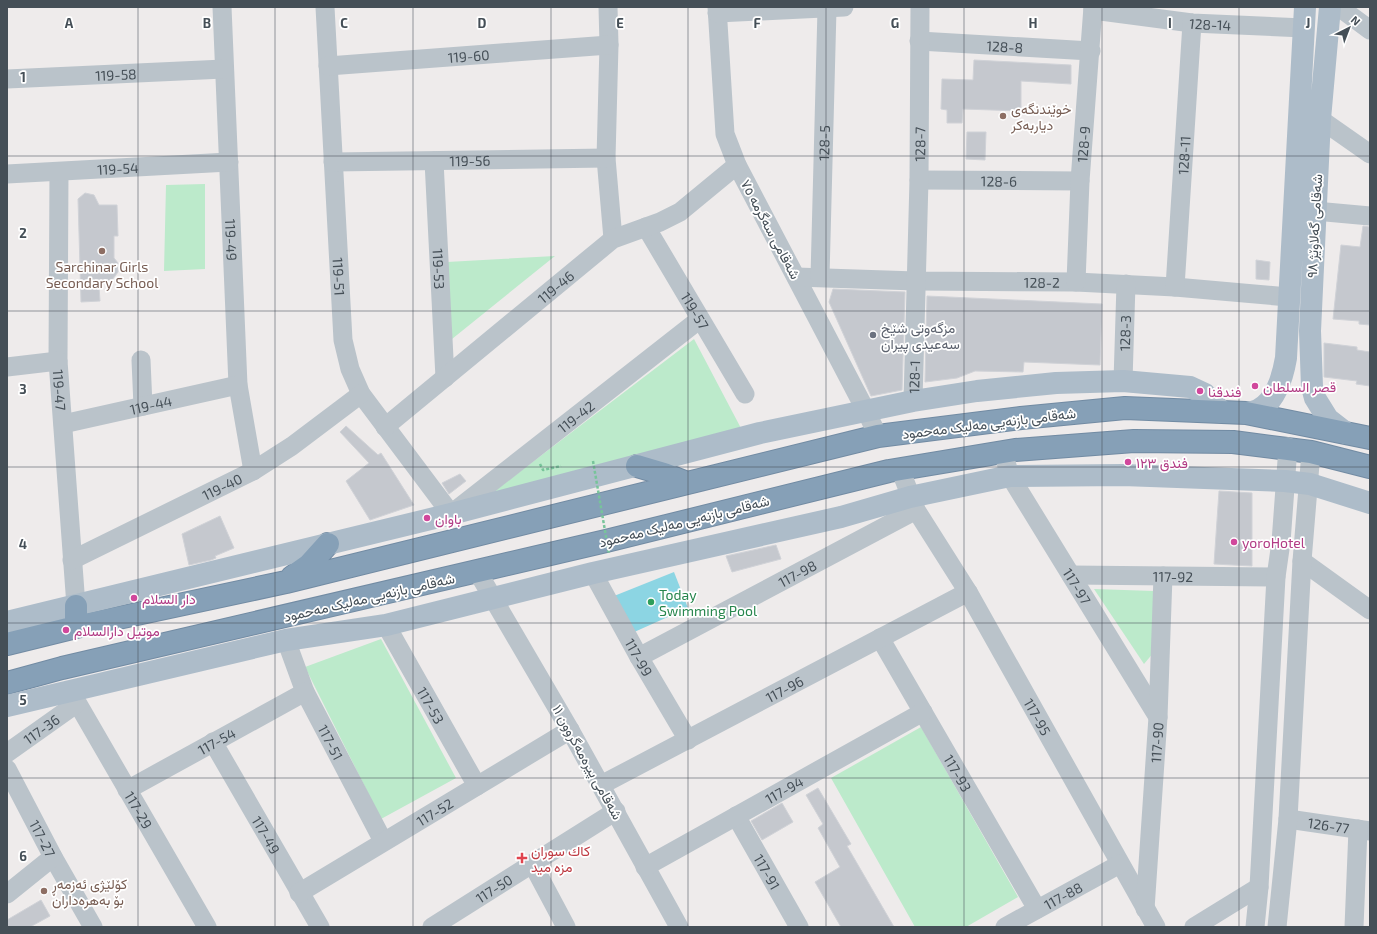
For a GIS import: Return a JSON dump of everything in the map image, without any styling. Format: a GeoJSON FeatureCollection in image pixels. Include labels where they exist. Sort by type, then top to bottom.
{"type":"FeatureCollection","features":[{"type":"Feature","properties":{"kind":"highway","name":"شەقامی بازنەیی مەلیک مەحمود"},"geometry":{"type":"LineString","coordinates":[[7,644],[76,617],[286,582],[878,436],[1021,418],[1125,408],[1246,413],[1370,438]]}},
{"type":"Feature","properties":{"kind":"highway","name":"شەقامی بازنەیی مەلیک مەحمود"},"geometry":{"type":"LineString","coordinates":[[7,683],[62,668],[478,571],[900,470],[1003,452],[1134,441],[1233,442],[1311,452],[1370,467]]}},
{"type":"Feature","properties":{"kind":"highway"},"geometry":{"type":"LineString","coordinates":[[637,466],[687,483]]}},
{"type":"Feature","properties":{"kind":"highway"},"geometry":{"type":"LineString","coordinates":[[286,582],[309,565],[328,544]]}},
{"type":"Feature","properties":{"kind":"main road","name":"شەقامی گەلاوێژ ٩٨"},"geometry":{"type":"LineString","coordinates":[[1330,7],[1315,211],[1310,331],[1312,387],[1315,398],[1328,419],[1346,433]]}},
{"type":"Feature","properties":{"kind":"main road","name":"شەقامی گەلاوێژ ٩٨"},"geometry":{"type":"LineString","coordinates":[[1246,413],[1258,410],[1266,404],[1280,383],[1286,358],[1288,297],[1305,17]]}},
{"type":"Feature","properties":{"kind":"main road"},"geometry":{"type":"LineString","coordinates":[[1298,133],[1307,141],[1316,140],[1320,128]]}},
{"type":"Feature","properties":{"kind":"main road"},"geometry":{"type":"LineString","coordinates":[[7,622],[44,615],[76,617],[328,544],[451,514],[760,433],[913,401],[978,391],[1048,384],[1123,381],[1190,387],[1205,394],[1222,412]]}},
{"type":"Feature","properties":{"kind":"main road"},"geometry":{"type":"LineString","coordinates":[[7,706],[74,698],[286,640],[386,625],[593,573],[841,517],[913,503],[1010,476],[1123,474],[1285,481],[1310,484],[1370,504]]}},
{"type":"Feature","properties":{"kind":"main road"},"geometry":{"type":"LineString","coordinates":[[703,516],[712,546]]}},
{"type":"Feature","properties":{"kind":"street","name":"119-49"},"geometry":{"type":"LineString","coordinates":[[222,7],[238,385],[253,471]]}},
{"type":"Feature","properties":{"kind":"street","name":"119-51"},"geometry":{"type":"LineString","coordinates":[[325,7],[343,340],[350,368],[361,394],[384,427],[451,514]]}},
{"type":"Feature","properties":{"kind":"street"},"geometry":{"type":"LineString","coordinates":[[608,7],[609,45],[606,158],[613,239]]}},
{"type":"Feature","properties":{"kind":"street","name":"128-7"},"geometry":{"type":"LineString","coordinates":[[916,281],[919,180],[920,7]]}},
{"type":"Feature","properties":{"kind":"street"},"geometry":{"type":"LineString","coordinates":[[1339,7],[1370,30]]}},
{"type":"Feature","properties":{"kind":"street"},"geometry":{"type":"LineString","coordinates":[[717,10],[835,8]]}},
{"type":"Feature","properties":{"kind":"street","name":"128-5"},"geometry":{"type":"LineString","coordinates":[[820,277],[835,8]]}},
{"type":"Feature","properties":{"kind":"street","name":"128-14"},"geometry":{"type":"LineString","coordinates":[[1093,9],[1192,23],[1305,17]]}},
{"type":"Feature","properties":{"kind":"street","name":"128-9"},"geometry":{"type":"LineString","coordinates":[[1076,282],[1080,181],[1093,9]]}},
{"type":"Feature","properties":{"kind":"street","name":"شەقامی سەگرمە ٧٥"},"geometry":{"type":"LineString","coordinates":[[717,10],[725,134],[737,165],[878,436]]}},
{"type":"Feature","properties":{"kind":"street","name":"128-11"},"geometry":{"type":"LineString","coordinates":[[1175,287],[1192,23]]}},
{"type":"Feature","properties":{"kind":"street","name":"128-8"},"geometry":{"type":"LineString","coordinates":[[919,41],[1090,51]]}},
{"type":"Feature","properties":{"kind":"street","name":"119-60"},"geometry":{"type":"LineString","coordinates":[[328,66],[609,45]]}},
{"type":"Feature","properties":{"kind":"street","name":"119-58"},"geometry":{"type":"LineString","coordinates":[[7,79],[224,69]]}},
{"type":"Feature","properties":{"kind":"street"},"geometry":{"type":"LineString","coordinates":[[1320,128],[1370,154]]}},
{"type":"Feature","properties":{"kind":"street","name":"119-56"},"geometry":{"type":"LineString","coordinates":[[333,162],[606,158]]}},
{"type":"Feature","properties":{"kind":"street","name":"119-53"},"geometry":{"type":"LineString","coordinates":[[434,161],[445,378]]}},
{"type":"Feature","properties":{"kind":"street","name":"119-54"},"geometry":{"type":"LineString","coordinates":[[7,174],[229,162]]}},
{"type":"Feature","properties":{"kind":"street","name":"119-46"},"geometry":{"type":"LineString","coordinates":[[384,427],[613,239],[680,212],[737,165]]}},
{"type":"Feature","properties":{"kind":"street","name":"119-47"},"geometry":{"type":"LineString","coordinates":[[59,172],[58,361],[64,424],[76,617]]}},
{"type":"Feature","properties":{"kind":"street","name":"128-6"},"geometry":{"type":"LineString","coordinates":[[919,180],[1080,181]]}},
{"type":"Feature","properties":{"kind":"street"},"geometry":{"type":"LineString","coordinates":[[1315,211],[1370,216]]}},
{"type":"Feature","properties":{"kind":"street","name":"119-57"},"geometry":{"type":"LineString","coordinates":[[646,226],[745,394]]}},
{"type":"Feature","properties":{"kind":"street","name":"128-2"},"geometry":{"type":"LineString","coordinates":[[796,276],[916,281],[1076,282],[1126,284],[1288,297]]}},
{"type":"Feature","properties":{"kind":"street","name":"128-1"},"geometry":{"type":"LineString","coordinates":[[913,401],[916,281]]}},
{"type":"Feature","properties":{"kind":"street","name":"128-3"},"geometry":{"type":"LineString","coordinates":[[1123,381],[1126,284]]}},
{"type":"Feature","properties":{"kind":"street","name":"119-42"},"geometry":{"type":"LineString","coordinates":[[451,514],[700,319]]}},
{"type":"Feature","properties":{"kind":"street"},"geometry":{"type":"LineString","coordinates":[[141,360],[143,406]]}},
{"type":"Feature","properties":{"kind":"street"},"geometry":{"type":"LineString","coordinates":[[7,367],[58,361]]}},
{"type":"Feature","properties":{"kind":"street","name":"119-44"},"geometry":{"type":"LineString","coordinates":[[64,424],[238,385]]}},
{"type":"Feature","properties":{"kind":"street","name":"119-40"},"geometry":{"type":"LineString","coordinates":[[72,560],[253,471],[292,446],[361,394]]}},
{"type":"Feature","properties":{"kind":"street"},"geometry":{"type":"LineString","coordinates":[[1255,927],[1260,887],[1276,577],[1281,542],[1288,448]]}},
{"type":"Feature","properties":{"kind":"street","name":"117-97"},"geometry":{"type":"LineString","coordinates":[[1003,452],[1010,476],[1158,718]]}},
{"type":"Feature","properties":{"kind":"street"},"geometry":{"type":"LineString","coordinates":[[1277,927],[1288,819],[1302,560],[1310,484],[1311,452]]}},
{"type":"Feature","properties":{"kind":"street"},"geometry":{"type":"LineString","coordinates":[[900,470],[913,503]]}},
{"type":"Feature","properties":{"kind":"street","name":"117-95"},"geometry":{"type":"LineString","coordinates":[[913,503],[968,592],[1156,927]]}},
{"type":"Feature","properties":{"kind":"street","name":"117-98"},"geometry":{"type":"LineString","coordinates":[[639,657],[913,503]]}},
{"type":"Feature","properties":{"kind":"street"},"geometry":{"type":"LineString","coordinates":[[1302,560],[1370,610]]}},
{"type":"Feature","properties":{"kind":"street","name":"شەقامی پیرەمەگروون ١١"},"geometry":{"type":"LineString","coordinates":[[478,571],[570,730],[679,927]]}},
{"type":"Feature","properties":{"kind":"street","name":"117-99"},"geometry":{"type":"LineString","coordinates":[[593,573],[639,657],[688,740]]}},
{"type":"Feature","properties":{"kind":"street","name":"117-92"},"geometry":{"type":"LineString","coordinates":[[1071,575],[1276,577]]}},
{"type":"Feature","properties":{"kind":"street","name":"117-90"},"geometry":{"type":"LineString","coordinates":[[1146,909],[1158,718],[1163,576]]}},
{"type":"Feature","properties":{"kind":"street","name":"117-96"},"geometry":{"type":"LineString","coordinates":[[601,785],[968,592]]}},
{"type":"Feature","properties":{"kind":"street","name":"117-53"},"geometry":{"type":"LineString","coordinates":[[386,625],[477,786]]}},
{"type":"Feature","properties":{"kind":"street","name":"117-93"},"geometry":{"type":"LineString","coordinates":[[880,638],[1037,908]]}},
{"type":"Feature","properties":{"kind":"street","name":"117-51"},"geometry":{"type":"LineString","coordinates":[[286,640],[305,692],[383,841]]}},
{"type":"Feature","properties":{"kind":"street","name":"117-54"},"geometry":{"type":"LineString","coordinates":[[127,790],[305,692]]}},
{"type":"Feature","properties":{"kind":"street","name":"117-36"},"geometry":{"type":"LineString","coordinates":[[7,753],[74,698]]}},
{"type":"Feature","properties":{"kind":"street","name":"117-29"},"geometry":{"type":"LineString","coordinates":[[74,698],[207,927]]}},
{"type":"Feature","properties":{"kind":"street","name":"117-94"},"geometry":{"type":"LineString","coordinates":[[645,867],[923,712]]}},
{"type":"Feature","properties":{"kind":"street","name":"117-52"},"geometry":{"type":"LineString","coordinates":[[299,893],[383,841],[570,730]]}},
{"type":"Feature","properties":{"kind":"street","name":"117-49"},"geometry":{"type":"LineString","coordinates":[[213,742],[320,927]]}},
{"type":"Feature","properties":{"kind":"street","name":"117-27"},"geometry":{"type":"LineString","coordinates":[[7,769],[53,857],[93,927]]}},
{"type":"Feature","properties":{"kind":"street","name":"117-50"},"geometry":{"type":"LineString","coordinates":[[432,927],[616,812]]}},
{"type":"Feature","properties":{"kind":"street","name":"117-91"},"geometry":{"type":"LineString","coordinates":[[736,816],[799,927]]}},
{"type":"Feature","properties":{"kind":"street","name":"126-77"},"geometry":{"type":"LineString","coordinates":[[1288,819],[1364,830]]}},
{"type":"Feature","properties":{"kind":"street"},"geometry":{"type":"LineString","coordinates":[[1354,927],[1364,830]]}},
{"type":"Feature","properties":{"kind":"street"},"geometry":{"type":"LineString","coordinates":[[7,894],[53,857]]}},
{"type":"Feature","properties":{"kind":"street","name":"117-88"},"geometry":{"type":"LineString","coordinates":[[1005,927],[1037,908],[1120,864]]}},
{"type":"Feature","properties":{"kind":"street"},"geometry":{"type":"LineString","coordinates":[[533,865],[566,927]]}},
{"type":"Feature","properties":{"kind":"street"},"geometry":{"type":"LineString","coordinates":[[1194,927],[1260,887]]}},
{"type":"Feature","properties":{"kind":"path"},"geometry":{"type":"LineString","coordinates":[[593,461],[609,554]]}},
{"type":"Feature","properties":{"kind":"green space"},"geometry":{"type":"Polygon","coordinates":[[[205,184],[205,269],[164,271],[166,185],[205,184]]]}},
{"type":"Feature","properties":{"kind":"green space"},"geometry":{"type":"Polygon","coordinates":[[[555,256],[452,339],[447,262],[555,256]]]}},
{"type":"Feature","properties":{"kind":"green space"},"geometry":{"type":"Polygon","coordinates":[[[694,339],[743,432],[488,496],[694,339]]]}},
{"type":"Feature","properties":{"kind":"green space"},"geometry":{"type":"Polygon","coordinates":[[[1094,589],[1154,591],[1154,652],[1144,664],[1094,589]]]}},
{"type":"Feature","properties":{"kind":"green space"},"geometry":{"type":"Polygon","coordinates":[[[381,639],[456,778],[381,819],[305,667],[381,639]]]}},
{"type":"Feature","properties":{"kind":"green space"},"geometry":{"type":"Polygon","coordinates":[[[921,727],[1018,897],[966,927],[915,927],[831,778],[921,727]]]}},
{"type":"Feature","properties":{"kind":"water","name":"Today Swimming Pool"},"geometry":{"type":"Polygon","coordinates":[[[674,572],[688,608],[632,633],[614,596],[674,572]]]}},
{"type":"Feature","properties":{"kind":"building"},"geometry":{"type":"Polygon","coordinates":[[[974,60],[1071,65],[1071,84],[1021,81],[1021,111],[963,109],[962,123],[947,123],[947,110],[941,109],[942,79],[973,80],[974,60]]]}},
{"type":"Feature","properties":{"kind":"building"},"geometry":{"type":"Polygon","coordinates":[[[967,132],[986,132],[985,160],[966,159],[967,132]]]}},
{"type":"Feature","properties":{"kind":"building"},"geometry":{"type":"Polygon","coordinates":[[[85,193],[94,195],[99,205],[117,205],[118,236],[114,236],[114,258],[118,263],[118,272],[112,280],[109,280],[99,287],[100,301],[81,302],[78,199],[85,193]]]}},
{"type":"Feature","properties":{"kind":"building"},"geometry":{"type":"Polygon","coordinates":[[[1363,226],[1370,227],[1370,325],[1359,324],[1359,321],[1333,319],[1341,245],[1360,247],[1363,226]]]}},
{"type":"Feature","properties":{"kind":"building"},"geometry":{"type":"Polygon","coordinates":[[[1256,260],[1270,262],[1269,280],[1256,279],[1256,260]]]}},
{"type":"Feature","properties":{"kind":"building"},"geometry":{"type":"Polygon","coordinates":[[[833,289],[905,292],[902,390],[871,396],[829,302],[833,289]]]}},
{"type":"Feature","properties":{"kind":"building"},"geometry":{"type":"Polygon","coordinates":[[[927,296],[1102,304],[1100,365],[1024,362],[1023,372],[975,371],[957,378],[925,382],[927,296]]]}},
{"type":"Feature","properties":{"kind":"building"},"geometry":{"type":"Polygon","coordinates":[[[1324,343],[1357,347],[1357,350],[1370,352],[1370,386],[1356,384],[1357,381],[1324,377],[1324,343]]]}},
{"type":"Feature","properties":{"kind":"building"},"geometry":{"type":"Polygon","coordinates":[[[346,426],[378,455],[381,453],[414,505],[370,520],[346,481],[369,463],[340,432],[346,426]]]}},
{"type":"Feature","properties":{"kind":"building"},"geometry":{"type":"Polygon","coordinates":[[[460,474],[466,481],[449,494],[442,483],[460,474]]]}},
{"type":"Feature","properties":{"kind":"building","name":"yoroHotel"},"geometry":{"type":"Polygon","coordinates":[[[1219,491],[1252,493],[1252,566],[1214,564],[1219,491]]]}},
{"type":"Feature","properties":{"kind":"building"},"geometry":{"type":"Polygon","coordinates":[[[220,516],[234,548],[215,556],[216,558],[211,560],[189,565],[182,534],[220,516]]]}},
{"type":"Feature","properties":{"kind":"building"},"geometry":{"type":"Polygon","coordinates":[[[776,545],[781,559],[732,572],[726,556],[776,545]]]}},
{"type":"Feature","properties":{"kind":"building"},"geometry":{"type":"Polygon","coordinates":[[[818,788],[851,844],[847,846],[894,927],[841,927],[815,882],[840,867],[818,828],[823,824],[806,795],[818,788]]]}},
{"type":"Feature","properties":{"kind":"building"},"geometry":{"type":"Polygon","coordinates":[[[782,803],[793,822],[762,840],[751,821],[782,803]]]}},
{"type":"Feature","properties":{"kind":"building"},"geometry":{"type":"Polygon","coordinates":[[[41,900],[50,916],[30,927],[7,927],[7,920],[41,900]]]}},
{"type":"Feature","properties":{"kind":"place","name":"خوێندنگەی دیاربەکر"},"geometry":{"type":"Point","coordinates":[1003,116]}},
{"type":"Feature","properties":{"kind":"place","name":"Sarchinar Girls Secondary School"},"geometry":{"type":"Point","coordinates":[102,251]}},
{"type":"Feature","properties":{"kind":"place","name":"مزگەوتی شێخ سەعیدی پیران"},"geometry":{"type":"Point","coordinates":[873,335]}},
{"type":"Feature","properties":{"kind":"place","name":"قصر السلطان"},"geometry":{"type":"Point","coordinates":[1255,386]}},
{"type":"Feature","properties":{"kind":"place","name":"فندقنا"},"geometry":{"type":"Point","coordinates":[1200,391]}},
{"type":"Feature","properties":{"kind":"place","name":"فندق ١٢٣"},"geometry":{"type":"Point","coordinates":[1128,462]}},
{"type":"Feature","properties":{"kind":"place","name":"باوان"},"geometry":{"type":"Point","coordinates":[427,518]}},
{"type":"Feature","properties":{"kind":"place","name":"yoroHotel"},"geometry":{"type":"Point","coordinates":[1234,542]}},
{"type":"Feature","properties":{"kind":"place","name":"دار السلام"},"geometry":{"type":"Point","coordinates":[134,598]}},
{"type":"Feature","properties":{"kind":"place","name":"Today Swimming Pool"},"geometry":{"type":"Point","coordinates":[651,602]}},
{"type":"Feature","properties":{"kind":"place","name":"موتيل دارالسلام"},"geometry":{"type":"Point","coordinates":[66,630]}},
{"type":"Feature","properties":{"kind":"place","name":"كاك سوران مزه ميد"},"geometry":{"type":"Point","coordinates":[522,858]}},
{"type":"Feature","properties":{"kind":"place","name":"کۆلێژی ئەزمەڕ بۆ بەهرەداران"},"geometry":{"type":"Point","coordinates":[44,891]}}]}
